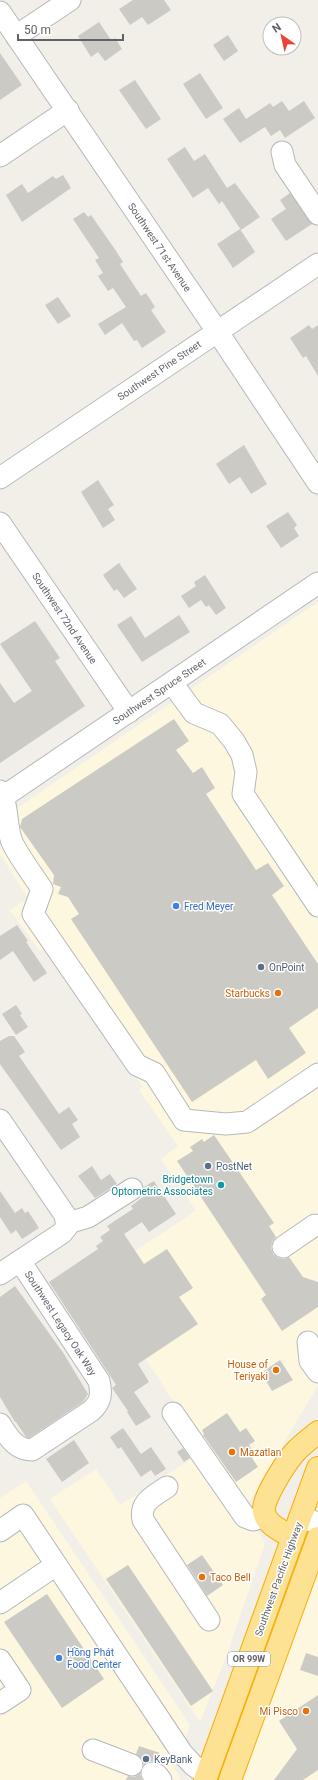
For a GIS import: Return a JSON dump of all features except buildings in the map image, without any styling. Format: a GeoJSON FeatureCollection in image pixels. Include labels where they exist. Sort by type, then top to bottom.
{"type":"FeatureCollection","features":[{"type":"Feature","properties":{"kind":"highway"},"geometry":{"type":"LineString","coordinates":[[293,1538],[274,1526],[265,1516],[263,1511],[264,1502],[287,1462],[297,1450],[318,1432]]}},
{"type":"Feature","properties":{"kind":"highway","name":"Southwest Pacific Highway"},"geometry":{"type":"LineString","coordinates":[[206,1777],[293,1538],[309,1520],[318,1468]]}},
{"type":"Feature","properties":{"kind":"highway","name":"OR 99W"},"geometry":{"type":"LineString","coordinates":[[230,1780],[317,1546]]}},
{"type":"Feature","properties":{"kind":"street"},"geometry":{"type":"LineString","coordinates":[[9,34],[70,0]]}},
{"type":"Feature","properties":{"kind":"street","name":"Southwest 71st Avenue"},"geometry":{"type":"LineString","coordinates":[[0,12],[9,34],[68,110],[318,483]]}},
{"type":"Feature","properties":{"kind":"street"},"geometry":{"type":"LineString","coordinates":[[0,156],[68,110]]}},
{"type":"Feature","properties":{"kind":"street"},"geometry":{"type":"LineString","coordinates":[[282,152],[285,164],[318,214]]}},
{"type":"Feature","properties":{"kind":"street","name":"Southwest Pine Street"},"geometry":{"type":"LineString","coordinates":[[0,478],[318,264]]}},
{"type":"Feature","properties":{"kind":"street","name":"Southwest 72nd Avenue"},"geometry":{"type":"LineString","coordinates":[[0,523],[130,712]]}},
{"type":"Feature","properties":{"kind":"street","name":"Southwest Spruce Street"},"geometry":{"type":"LineString","coordinates":[[1,796],[130,712],[318,583]]}},
{"type":"Feature","properties":{"kind":"street"},"geometry":{"type":"LineString","coordinates":[[172,683],[194,713],[220,724],[234,741],[242,755],[246,772],[243,794],[318,906]]}},
{"type":"Feature","properties":{"kind":"street"},"geometry":{"type":"LineString","coordinates":[[1,796],[12,842],[42,889],[33,914],[137,1065],[154,1073],[184,1120],[226,1124],[247,1122],[318,1074]]}},
{"type":"Feature","properties":{"kind":"street"},"geometry":{"type":"LineString","coordinates":[[0,1120],[65,1215],[68,1225]]}},
{"type":"Feature","properties":{"kind":"street"},"geometry":{"type":"LineString","coordinates":[[0,1274],[54,1239],[68,1225],[88,1217],[132,1189]]}},
{"type":"Feature","properties":{"kind":"street"},"geometry":{"type":"LineString","coordinates":[[282,1247],[315,1225]]}},
{"type":"Feature","properties":{"kind":"street","name":"Southwest Legacy Oak Way"},"geometry":{"type":"LineString","coordinates":[[0,1424],[18,1446],[25,1450],[32,1450],[91,1411],[97,1406],[101,1398],[99,1381],[20,1261]]}},
{"type":"Feature","properties":{"kind":"street"},"geometry":{"type":"LineString","coordinates":[[315,1344],[310,1361],[318,1372]]}},
{"type":"Feature","properties":{"kind":"street"},"geometry":{"type":"LineString","coordinates":[[173,1413],[245,1517],[254,1520],[265,1516]]}},
{"type":"Feature","properties":{"kind":"street"},"geometry":{"type":"LineString","coordinates":[[167,1487],[146,1500],[142,1512],[143,1520],[209,1620]]}},
{"type":"Feature","properties":{"kind":"street"},"geometry":{"type":"LineString","coordinates":[[0,1531],[23,1515],[182,1754],[206,1777]]}},
{"type":"Feature","properties":{"kind":"street"},"geometry":{"type":"LineString","coordinates":[[293,1538],[317,1546]]}},
{"type":"Feature","properties":{"kind":"street"},"geometry":{"type":"LineString","coordinates":[[0,1603],[56,1565]]}},
{"type":"Feature","properties":{"kind":"street"},"geometry":{"type":"LineString","coordinates":[[0,1660],[20,1690],[0,1703]]}},
{"type":"Feature","properties":{"kind":"street"},"geometry":{"type":"LineString","coordinates":[[94,1750],[132,1765]]}},
{"type":"Feature","properties":{"kind":"shaded area"},"geometry":{"type":"Polygon","coordinates":[[[318,602],[318,1385],[245,1509],[265,1544],[224,1662],[200,1722],[50,1499],[96,1469],[120,1505],[205,1450],[93,1278],[196,1211],[161,1159],[178,1146],[139,1090],[143,1087],[47,948],[39,950],[10,910],[28,898],[0,854],[0,820],[318,602]]]}},
{"type":"Feature","properties":{"kind":"shaded area"},"geometry":{"type":"Polygon","coordinates":[[[26,1481],[190,1725],[174,1768],[180,1777],[179,1780],[0,1780],[0,1498],[26,1481]]]}},
{"type":"Feature","properties":{"kind":"shaded area"},"geometry":{"type":"Polygon","coordinates":[[[318,1573],[318,1780],[240,1780],[318,1573]]]}},
{"type":"Feature","properties":{"kind":"place","name":"Fred Meyer"},"geometry":{"type":"Point","coordinates":[176,906]}},
{"type":"Feature","properties":{"kind":"place","name":"OnPoint"},"geometry":{"type":"Point","coordinates":[261,967]}},
{"type":"Feature","properties":{"kind":"place","name":"Starbucks"},"geometry":{"type":"Point","coordinates":[278,993]}},
{"type":"Feature","properties":{"kind":"place","name":"PostNet"},"geometry":{"type":"Point","coordinates":[208,1166]}},
{"type":"Feature","properties":{"kind":"place","name":"Bridgetown Optometric Associates"},"geometry":{"type":"Point","coordinates":[221,1185]}},
{"type":"Feature","properties":{"kind":"place","name":"House of Teriyaki"},"geometry":{"type":"Point","coordinates":[276,1370]}},
{"type":"Feature","properties":{"kind":"place","name":"Mazatlan"},"geometry":{"type":"Point","coordinates":[232,1452]}},
{"type":"Feature","properties":{"kind":"place","name":"Taco Bell"},"geometry":{"type":"Point","coordinates":[202,1577]}},
{"type":"Feature","properties":{"kind":"place","name":"Hồng Phát Food Center"},"geometry":{"type":"Point","coordinates":[59,1658]}},
{"type":"Feature","properties":{"kind":"place","name":"Mi Pisco"},"geometry":{"type":"Point","coordinates":[306,1711]}},
{"type":"Feature","properties":{"kind":"place","name":"KeyBank"},"geometry":{"type":"Point","coordinates":[146,1759]}}]}
